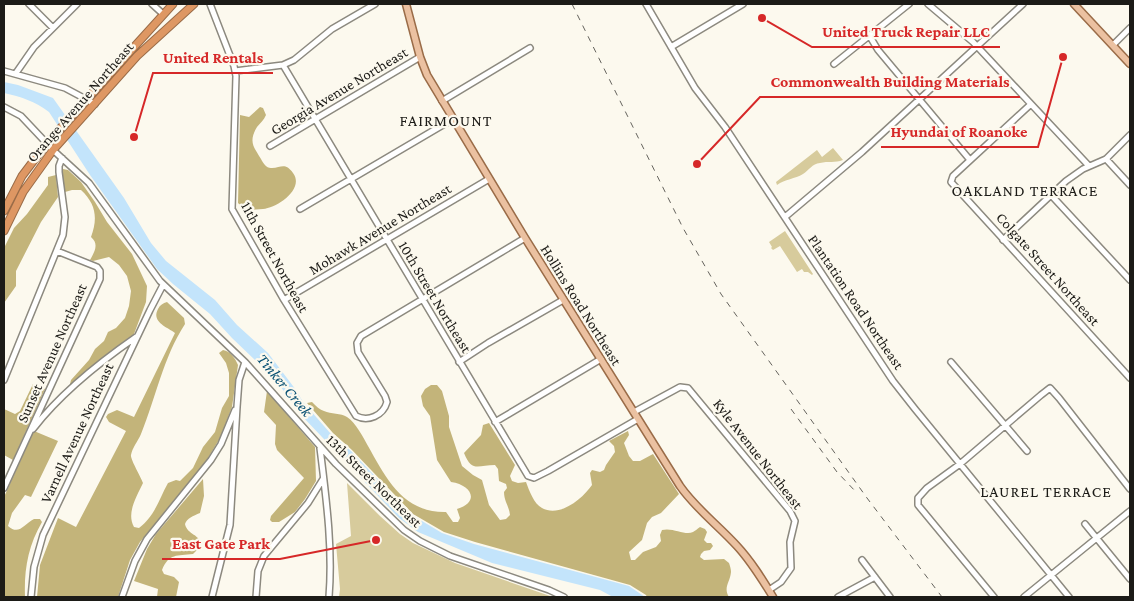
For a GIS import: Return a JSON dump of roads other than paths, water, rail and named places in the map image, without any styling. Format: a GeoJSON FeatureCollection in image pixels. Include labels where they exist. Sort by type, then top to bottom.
{"type":"FeatureCollection","features":[{"type":"Feature","properties":{"kind":"highway","name":"Orange Avenue Northeast"},"geometry":{"type":"LineString","coordinates":[[4,211],[22,176],[46,143],[173,4]]}},
{"type":"Feature","properties":{"kind":"highway","name":"Orange Avenue Northeast"},"geometry":{"type":"LineString","coordinates":[[4,231],[24,192],[53,150],[152,41],[194,4]]}},
{"type":"Feature","properties":{"kind":"main road","name":"Hollins Road Northeast"},"geometry":{"type":"LineString","coordinates":[[406,4],[420,58],[427,75],[525,238],[688,497],[738,546],[773,597]]}},
{"type":"Feature","properties":{"kind":"main road"},"geometry":{"type":"LineString","coordinates":[[1074,4],[1130,64]]}},
{"type":"Feature","properties":{"kind":"street"},"geometry":{"type":"LineString","coordinates":[[29,4],[53,28]]}},
{"type":"Feature","properties":{"kind":"street"},"geometry":{"type":"LineString","coordinates":[[16,73],[34,48],[78,4]]}},
{"type":"Feature","properties":{"kind":"street"},"geometry":{"type":"LineString","coordinates":[[152,4],[163,14]]}},
{"type":"Feature","properties":{"kind":"street","name":"11th Street Northeast"},"geometry":{"type":"LineString","coordinates":[[210,4],[235,71],[232,209],[352,413],[360,418],[367,419],[376,415],[384,409],[387,402],[358,352],[357,343],[366,333],[422,300]]}},
{"type":"Feature","properties":{"kind":"street"},"geometry":{"type":"LineString","coordinates":[[235,71],[283,65],[294,60],[332,29],[376,4]]}},
{"type":"Feature","properties":{"kind":"street","name":"Plantation Road Northeast"},"geometry":{"type":"LineString","coordinates":[[646,4],[695,88],[725,127],[894,381],[1069,597]]}},
{"type":"Feature","properties":{"kind":"street"},"geometry":{"type":"LineString","coordinates":[[671,47],[744,4]]}},
{"type":"Feature","properties":{"kind":"street"},"geometry":{"type":"LineString","coordinates":[[834,64],[909,4]]}},
{"type":"Feature","properties":{"kind":"street"},"geometry":{"type":"LineString","coordinates":[[928,4],[978,47],[1089,166]]}},
{"type":"Feature","properties":{"kind":"street"},"geometry":{"type":"LineString","coordinates":[[785,217],[862,152],[1023,4]]}},
{"type":"Feature","properties":{"kind":"street"},"geometry":{"type":"LineString","coordinates":[[1113,45],[1130,28]]}},
{"type":"Feature","properties":{"kind":"street"},"geometry":{"type":"LineString","coordinates":[[869,35],[878,50],[970,160],[1031,104]]}},
{"type":"Feature","properties":{"kind":"street"},"geometry":{"type":"LineString","coordinates":[[442,101],[530,48]]}},
{"type":"Feature","properties":{"kind":"street","name":"Georgia Avenue Northeast"},"geometry":{"type":"LineString","coordinates":[[270,146],[420,58]]}},
{"type":"Feature","properties":{"kind":"street","name":"10th Street Northeast"},"geometry":{"type":"LineString","coordinates":[[283,65],[528,476],[532,478],[548,471],[638,419]]}},
{"type":"Feature","properties":{"kind":"street"},"geometry":{"type":"LineString","coordinates":[[4,71],[65,88],[87,98],[95,104]]}},
{"type":"Feature","properties":{"kind":"street","name":"13th Street Northeast"},"geometry":{"type":"LineString","coordinates":[[4,107],[21,116],[53,150],[78,172],[94,189],[163,286],[245,362],[320,447],[404,530],[420,541],[450,556],[549,590],[564,597]]}},
{"type":"Feature","properties":{"kind":"street"},"geometry":{"type":"LineString","coordinates":[[300,209],[453,119]]}},
{"type":"Feature","properties":{"kind":"street"},"geometry":{"type":"LineString","coordinates":[[1003,240],[1071,177],[1089,166],[1106,159],[1130,135]]}},
{"type":"Feature","properties":{"kind":"street"},"geometry":{"type":"LineString","coordinates":[[4,380],[63,235],[65,217],[59,172],[62,158]]}},
{"type":"Feature","properties":{"kind":"street"},"geometry":{"type":"LineString","coordinates":[[1106,159],[1130,185]]}},
{"type":"Feature","properties":{"kind":"street","name":"Colgate Street Northeast"},"geometry":{"type":"LineString","coordinates":[[970,160],[953,176],[952,184],[1130,378]]}},
{"type":"Feature","properties":{"kind":"street","name":"Mohawk Avenue Northeast"},"geometry":{"type":"LineString","coordinates":[[284,300],[489,179]]}},
{"type":"Feature","properties":{"kind":"street"},"geometry":{"type":"LineString","coordinates":[[1051,194],[1130,280]]}},
{"type":"Feature","properties":{"kind":"street"},"geometry":{"type":"LineString","coordinates":[[422,300],[525,238]]}},
{"type":"Feature","properties":{"kind":"street","name":"Sunset Avenue Northeast"},"geometry":{"type":"LineString","coordinates":[[4,488],[30,433],[48,388],[96,288],[100,274],[97,267],[58,251]]}},
{"type":"Feature","properties":{"kind":"street","name":"Varnell Avenue Northeast"},"geometry":{"type":"LineString","coordinates":[[31,597],[34,567],[44,535],[137,336],[163,286]]}},
{"type":"Feature","properties":{"kind":"street"},"geometry":{"type":"LineString","coordinates":[[459,362],[488,343],[564,300]]}},
{"type":"Feature","properties":{"kind":"street"},"geometry":{"type":"LineString","coordinates":[[30,433],[51,407],[114,352],[137,336]]}},
{"type":"Feature","properties":{"kind":"street"},"geometry":{"type":"LineString","coordinates":[[495,422],[601,359]]}},
{"type":"Feature","properties":{"kind":"street"},"geometry":{"type":"LineString","coordinates":[[212,597],[228,535],[232,508],[239,380],[245,362]]}},
{"type":"Feature","properties":{"kind":"street"},"geometry":{"type":"LineString","coordinates":[[951,362],[1027,451]]}},
{"type":"Feature","properties":{"kind":"street","name":"Kyle Avenue Northeast"},"geometry":{"type":"LineString","coordinates":[[634,412],[680,387],[688,388],[790,512],[794,521],[790,542],[791,568],[781,582],[768,590]]}},
{"type":"Feature","properties":{"kind":"street"},"geometry":{"type":"LineString","coordinates":[[994,597],[918,505],[919,496],[1050,388],[1130,489]]}},
{"type":"Feature","properties":{"kind":"street"},"geometry":{"type":"LineString","coordinates":[[122,597],[135,562],[147,539],[211,460],[221,444],[237,407]]}},
{"type":"Feature","properties":{"kind":"street"},"geometry":{"type":"LineString","coordinates":[[320,447],[331,560],[330,597]]}},
{"type":"Feature","properties":{"kind":"street"},"geometry":{"type":"LineString","coordinates":[[256,597],[258,571],[264,556],[308,503],[324,479]]}},
{"type":"Feature","properties":{"kind":"street"},"geometry":{"type":"LineString","coordinates":[[1024,597],[1130,511]]}},
{"type":"Feature","properties":{"kind":"street"},"geometry":{"type":"LineString","coordinates":[[1085,524],[1130,579]]}},
{"type":"Feature","properties":{"kind":"street"},"geometry":{"type":"LineString","coordinates":[[862,560],[890,597]]}},
{"type":"Feature","properties":{"kind":"street"},"geometry":{"type":"LineString","coordinates":[[838,597],[875,577]]}},
{"type":"Feature","properties":{"kind":"water","name":"Tinker Creek"},"geometry":{"type":"Polygon","coordinates":[[[4,82],[53,98],[124,198],[151,243],[166,261],[215,300],[237,325],[268,353],[303,402],[331,434],[351,451],[412,515],[442,533],[474,544],[629,586],[645,597],[613,597],[600,590],[492,563],[418,532],[399,518],[302,416],[275,379],[210,314],[157,269],[90,175],[49,112],[28,100],[4,93],[4,82]]]}},
{"type":"Feature","properties":{"kind":"railway"},"geometry":{"type":"LineString","coordinates":[[572,4],[683,228],[721,294],[867,498],[942,597]]}},
{"type":"Feature","properties":{"kind":"railway"},"geometry":{"type":"LineString","coordinates":[[791,409],[837,472],[857,493]]}},
{"type":"Feature","properties":{"kind":"place","name":"United Truck Repair LLC"},"geometry":{"type":"Point","coordinates":[762,18]}},
{"type":"Feature","properties":{"kind":"place","name":"Hyundai of Roanoke"},"geometry":{"type":"Point","coordinates":[1063,57]}},
{"type":"Feature","properties":{"kind":"place","name":"United Rentals"},"geometry":{"type":"Point","coordinates":[134,137]}},
{"type":"Feature","properties":{"kind":"place","name":"Commonwealth Building Materials"},"geometry":{"type":"Point","coordinates":[697,164]}},
{"type":"Feature","properties":{"kind":"place","name":"East Gate Park"},"geometry":{"type":"Point","coordinates":[376,540]}},
{"type":"Feature","properties":{"kind":"district","name":"FAIRMOUNT"},"geometry":{"type":"Point","coordinates":[446,120]}},
{"type":"Feature","properties":{"kind":"district","name":"OAKLAND TERRACE"},"geometry":{"type":"Point","coordinates":[1025,190]}},
{"type":"Feature","properties":{"kind":"district","name":"LAUREL TERRACE"},"geometry":{"type":"Point","coordinates":[1046,491]}}]}
